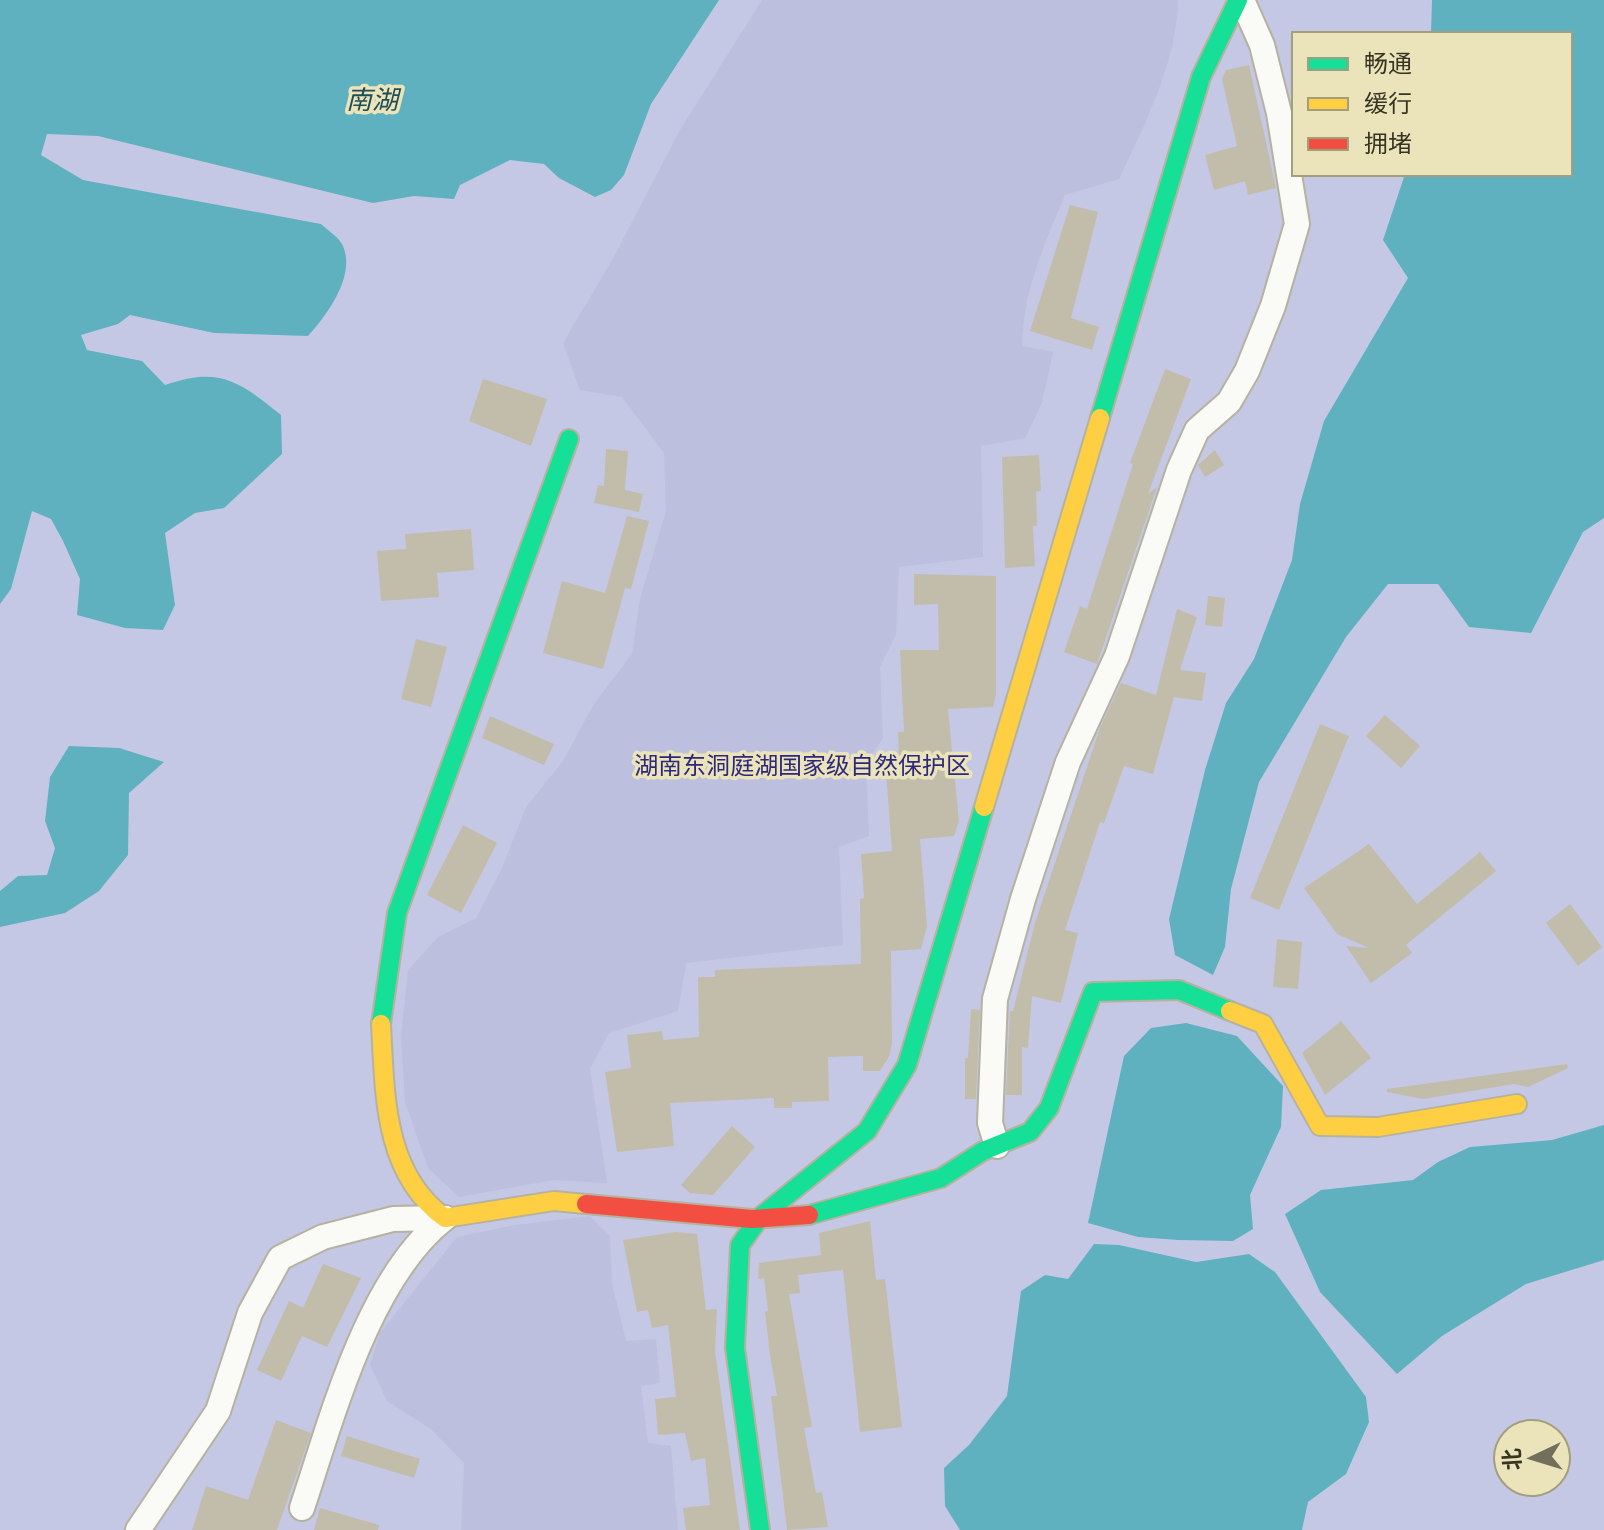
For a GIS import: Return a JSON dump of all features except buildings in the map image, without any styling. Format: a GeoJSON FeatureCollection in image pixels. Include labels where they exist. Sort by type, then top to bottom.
{"type":"FeatureCollection","features":[{"type":"Feature","properties":{"kind":"street"},"geometry":{"type":"LineString","coordinates":[[997,1146],[990,1123],[995,999],[1023,899],[1068,762],[1117,656],[1179,470],[1197,430],[1229,402],[1247,371],[1273,306],[1297,224],[1279,113],[1262,45],[1240,0]]}},
{"type":"Feature","properties":{"kind":"street"},"geometry":{"type":"LineString","coordinates":[[760,1530],[735,1348],[740,1245],[760,1217],[867,1131],[907,1065],[1201,77],[1240,0]]}},
{"type":"Feature","properties":{"kind":"street"},"geometry":{"type":"LineString","coordinates":[[445,1218],[423,1202],[399,1159],[386,1114],[381,1024],[397,913],[569,439]]}},
{"type":"Feature","properties":{"kind":"street"},"geometry":{"type":"LineString","coordinates":[[138,1530],[218,1411],[250,1313],[280,1258],[323,1237],[393,1219],[445,1218],[554,1201],[760,1217],[809,1215],[872,1200],[941,1178],[997,1146],[1030,1132],[1049,1108],[1093,992],[1179,990],[1263,1024],[1320,1126],[1378,1127],[1517,1104]]}},
{"type":"Feature","properties":{"kind":"street"},"geometry":{"type":"LineString","coordinates":[[302,1508],[358,1340],[426,1234],[445,1218]]}},
{"type":"Feature","properties":{"kind":"green space","name":"湖南东洞庭湖国家级自然保护区"},"geometry":{"type":"Polygon","coordinates":[[[0,0],[1604,0],[1604,1530],[0,1530],[0,0]]]}},
{"type":"Feature","properties":{"kind":"green space"},"geometry":{"type":"Polygon","coordinates":[[[762,0],[1178,0],[1166,69],[1119,179],[1065,195],[1042,250],[1026,306],[1022,346],[1053,352],[1042,403],[1025,438],[981,446],[983,557],[899,567],[896,635],[880,667],[883,738],[866,763],[869,836],[839,847],[843,945],[686,963],[678,1011],[609,1033],[590,1069],[607,1183],[553,1180],[459,1197],[428,1168],[405,1102],[401,1037],[408,970],[438,937],[476,918],[502,868],[526,807],[563,761],[594,704],[632,654],[640,599],[666,511],[664,453],[622,397],[580,390],[563,343],[611,262],[680,130],[762,0]]]}},
{"type":"Feature","properties":{"kind":"green space"},"geometry":{"type":"Polygon","coordinates":[[[590,1216],[610,1236],[612,1284],[626,1341],[656,1339],[660,1383],[641,1386],[648,1443],[671,1446],[678,1530],[461,1530],[464,1463],[431,1429],[387,1401],[370,1365],[380,1333],[457,1237],[515,1225],[590,1216]]]}},
{"type":"Feature","properties":{"kind":"water","name":"南湖"},"geometry":{"type":"Polygon","coordinates":[[[0,0],[719,0],[651,104],[624,175],[611,190],[595,197],[559,178],[544,164],[510,160],[460,185],[454,199],[414,196],[373,203],[98,136],[47,134],[41,155],[83,180],[321,224],[341,243],[346,258],[346,270],[338,294],[308,336],[214,333],[130,315],[118,324],[81,335],[87,350],[142,361],[165,385],[200,377],[228,380],[253,393],[281,415],[282,454],[224,508],[195,513],[165,533],[175,605],[163,630],[125,628],[77,615],[80,579],[51,519],[32,511],[11,589],[0,604],[0,0]]]}},
{"type":"Feature","properties":{"kind":"water"},"geometry":{"type":"Polygon","coordinates":[[[1432,0],[1604,0],[1604,518],[1583,532],[1531,633],[1469,627],[1438,584],[1388,584],[1346,637],[1259,782],[1231,889],[1225,947],[1213,975],[1175,955],[1169,919],[1205,770],[1226,703],[1254,659],[1292,560],[1300,504],[1324,421],[1408,278],[1383,240],[1404,176],[1572,176],[1572,32],[1431,32],[1432,0]]]}},
{"type":"Feature","properties":{"kind":"water"},"geometry":{"type":"Polygon","coordinates":[[[69,746],[119,748],[164,762],[129,793],[128,855],[99,891],[65,913],[0,927],[0,891],[18,876],[47,875],[55,848],[45,821],[50,777],[69,746]]]}},
{"type":"Feature","properties":{"kind":"water"},"geometry":{"type":"Polygon","coordinates":[[[1186,1023],[1237,1036],[1283,1086],[1281,1127],[1250,1195],[1253,1229],[1233,1241],[1138,1237],[1088,1223],[1124,1056],[1151,1028],[1186,1023]]]}},
{"type":"Feature","properties":{"kind":"water"},"geometry":{"type":"Polygon","coordinates":[[[1604,1125],[1604,1260],[1526,1284],[1442,1336],[1397,1374],[1320,1292],[1285,1214],[1321,1190],[1413,1180],[1438,1162],[1470,1147],[1552,1140],[1604,1125]]]}},
{"type":"Feature","properties":{"kind":"water"},"geometry":{"type":"Polygon","coordinates":[[[1094,1244],[1119,1245],[1196,1262],[1249,1254],[1275,1272],[1366,1397],[1369,1422],[1346,1474],[1308,1502],[1302,1530],[960,1530],[945,1506],[944,1468],[969,1445],[1007,1396],[1021,1291],[1045,1275],[1068,1279],[1094,1244]]]}},
{"type":"Feature","properties":{"kind":"traffic: fast"},"geometry":{"type":"LineString","coordinates":[[1100,418],[1201,77],[1238,0]]}},
{"type":"Feature","properties":{"kind":"traffic: fast"},"geometry":{"type":"LineString","coordinates":[[381,1024],[397,913],[569,439]]}},
{"type":"Feature","properties":{"kind":"traffic: fast"},"geometry":{"type":"LineString","coordinates":[[760,1530],[735,1348],[740,1245],[760,1217],[867,1131],[907,1065],[984,807]]}},
{"type":"Feature","properties":{"kind":"traffic: fast"},"geometry":{"type":"LineString","coordinates":[[809,1215],[941,1178],[983,1151],[1030,1132],[1049,1108],[1093,992],[1179,990],[1230,1011]]}},
{"type":"Feature","properties":{"kind":"traffic: slow"},"geometry":{"type":"LineString","coordinates":[[984,807],[1100,418]]}},
{"type":"Feature","properties":{"kind":"traffic: slow"},"geometry":{"type":"LineString","coordinates":[[1230,1011],[1263,1024],[1320,1126],[1378,1127],[1517,1104]]}},
{"type":"Feature","properties":{"kind":"traffic: slow"},"geometry":{"type":"LineString","coordinates":[[381,1024],[387,1104],[399,1155],[409,1179],[425,1200],[445,1218],[554,1201],[586,1204]]}},
{"type":"Feature","properties":{"kind":"traffic: jam"},"geometry":{"type":"LineString","coordinates":[[586,1204],[752,1219],[809,1215]]}}]}
